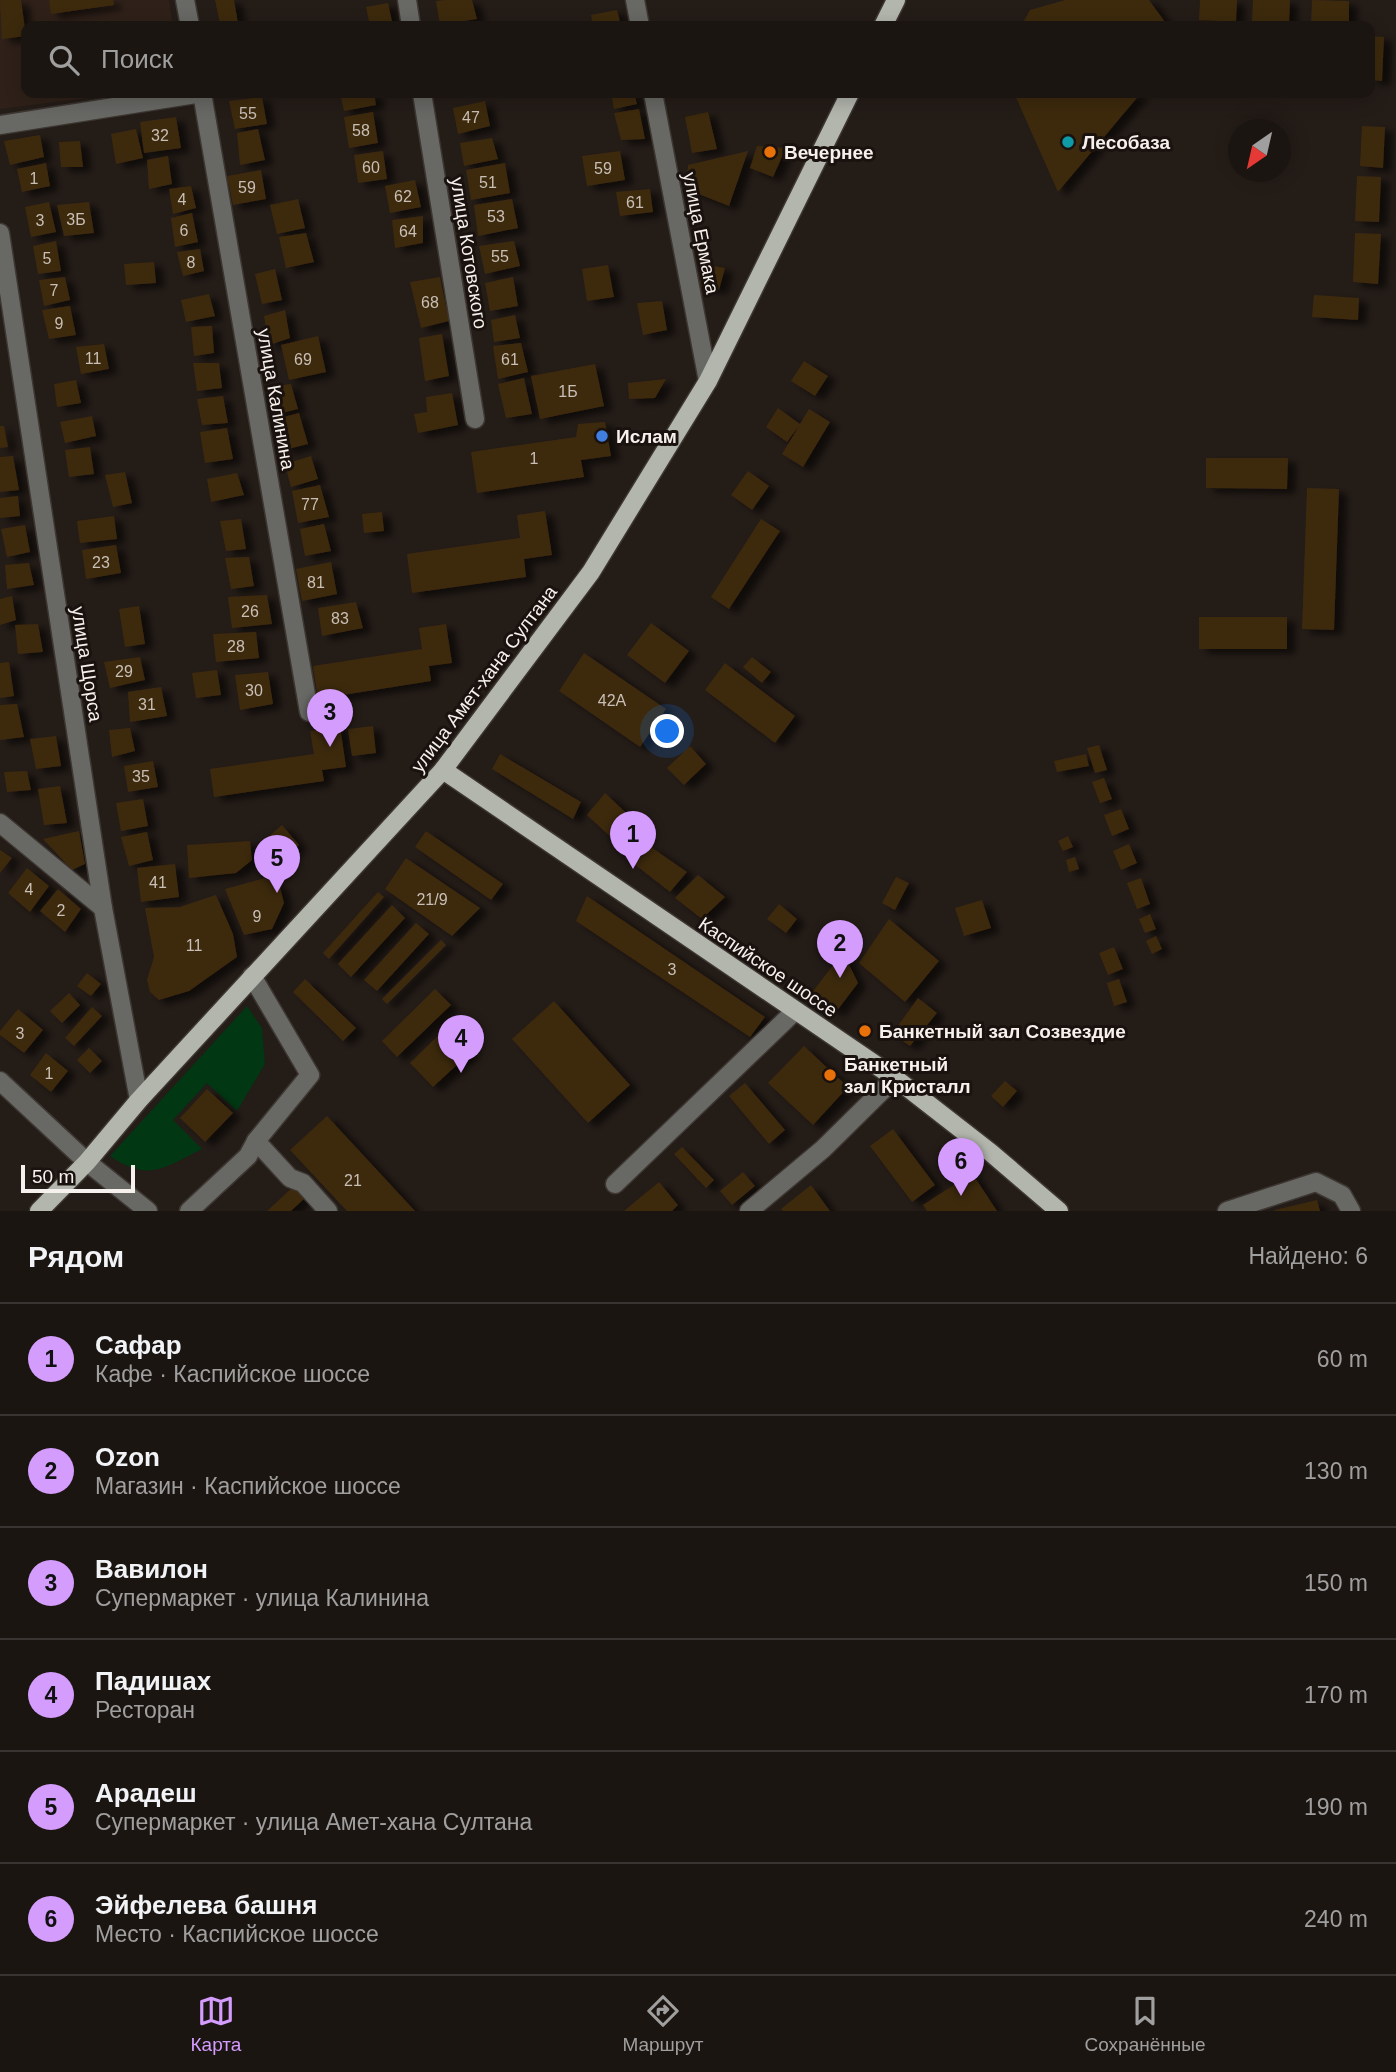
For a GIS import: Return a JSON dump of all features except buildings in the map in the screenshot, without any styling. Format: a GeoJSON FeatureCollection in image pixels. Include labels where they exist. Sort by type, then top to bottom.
{"type":"FeatureCollection","features":[{"type":"Feature","properties":{"kind":"main road"},"geometry":{"type":"LineString","coordinates":[[886,21],[896,0]]}},
{"type":"Feature","properties":{"kind":"main road","name":"улица Амет-хана Султана"},"geometry":{"type":"LineString","coordinates":[[39,1211],[87,1162],[139,1100],[443,770],[591,572],[708,381],[848,98]]}},
{"type":"Feature","properties":{"kind":"main road","name":"Каспийское шоссе"},"geometry":{"type":"LineString","coordinates":[[443,770],[895,1079],[990,1152],[1059,1211]]}},
{"type":"Feature","properties":{"kind":"street"},"geometry":{"type":"LineString","coordinates":[[186,0],[189,21]]}},
{"type":"Feature","properties":{"kind":"street"},"geometry":{"type":"LineString","coordinates":[[407,0],[410,21]]}},
{"type":"Feature","properties":{"kind":"street"},"geometry":{"type":"LineString","coordinates":[[635,0],[639,21]]}},
{"type":"Feature","properties":{"kind":"street"},"geometry":{"type":"LineString","coordinates":[[0,125],[170,98]]}},
{"type":"Feature","properties":{"kind":"street","name":"улица Калинина"},"geometry":{"type":"LineString","coordinates":[[203,98],[309,712]]}},
{"type":"Feature","properties":{"kind":"street","name":"улица Котовского"},"geometry":{"type":"LineString","coordinates":[[423,98],[475,419]]}},
{"type":"Feature","properties":{"kind":"street","name":"улица Ермака"},"geometry":{"type":"LineString","coordinates":[[654,98],[708,381]]}},
{"type":"Feature","properties":{"kind":"street","name":"улица Щорса"},"geometry":{"type":"LineString","coordinates":[[0,233],[5,298],[103,908],[139,1100]]}},
{"type":"Feature","properties":{"kind":"street"},"geometry":{"type":"LineString","coordinates":[[0,822],[103,908]]}},
{"type":"Feature","properties":{"kind":"street"},"geometry":{"type":"LineString","coordinates":[[189,1211],[248,1156],[256,1142],[310,1075],[252,976]]}},
{"type":"Feature","properties":{"kind":"street"},"geometry":{"type":"LineString","coordinates":[[615,1184],[795,1011]]}},
{"type":"Feature","properties":{"kind":"street"},"geometry":{"type":"LineString","coordinates":[[749,1211],[823,1149],[895,1079]]}},
{"type":"Feature","properties":{"kind":"street"},"geometry":{"type":"LineString","coordinates":[[0,1081],[87,1162],[148,1211]]}},
{"type":"Feature","properties":{"kind":"street"},"geometry":{"type":"LineString","coordinates":[[256,1142],[290,1178],[303,1183],[328,1211]]}},
{"type":"Feature","properties":{"kind":"street"},"geometry":{"type":"LineString","coordinates":[[1227,1211],[1315,1182],[1342,1195],[1350,1211]]}},
{"type":"Feature","properties":{"kind":"shaded area"},"geometry":{"type":"Polygon","coordinates":[[[0,0],[169,0],[172,21],[21,21],[21,98],[87,98],[0,109],[0,0]]]}},
{"type":"Feature","properties":{"kind":"green space"},"geometry":{"type":"Polygon","coordinates":[[[247,1006],[262,1028],[265,1064],[237,1111],[207,1083],[173,1120],[202,1149],[167,1166],[146,1170],[135,1169],[110,1156],[247,1006]]]}},
{"type":"Feature","properties":{"kind":"place","name":"Лесобаза"},"geometry":{"type":"Point","coordinates":[1068,142]}},
{"type":"Feature","properties":{"kind":"place","name":"Вечернее"},"geometry":{"type":"Point","coordinates":[770,152]}},
{"type":"Feature","properties":{"kind":"place","name":"Ислам"},"geometry":{"type":"Point","coordinates":[602,436]}},
{"type":"Feature","properties":{"kind":"place","name":"Вавилон"},"geometry":{"type":"Point","coordinates":[330,747]}},
{"type":"Feature","properties":{"kind":"place","name":"Сафар"},"geometry":{"type":"Point","coordinates":[633,869]}},
{"type":"Feature","properties":{"kind":"place","name":"Арадеш"},"geometry":{"type":"Point","coordinates":[277,893]}},
{"type":"Feature","properties":{"kind":"place","name":"Ozon"},"geometry":{"type":"Point","coordinates":[840,978]}},
{"type":"Feature","properties":{"kind":"place","name":"Банкетный зал Созвездие"},"geometry":{"type":"Point","coordinates":[865,1031]}},
{"type":"Feature","properties":{"kind":"place","name":"Падишах"},"geometry":{"type":"Point","coordinates":[461,1073]}},
{"type":"Feature","properties":{"kind":"place","name":"Банкетный зал Кристалл"},"geometry":{"type":"Point","coordinates":[830,1075]}},
{"type":"Feature","properties":{"kind":"place","name":"Эйфелева башня"},"geometry":{"type":"Point","coordinates":[961,1196]}}]}
